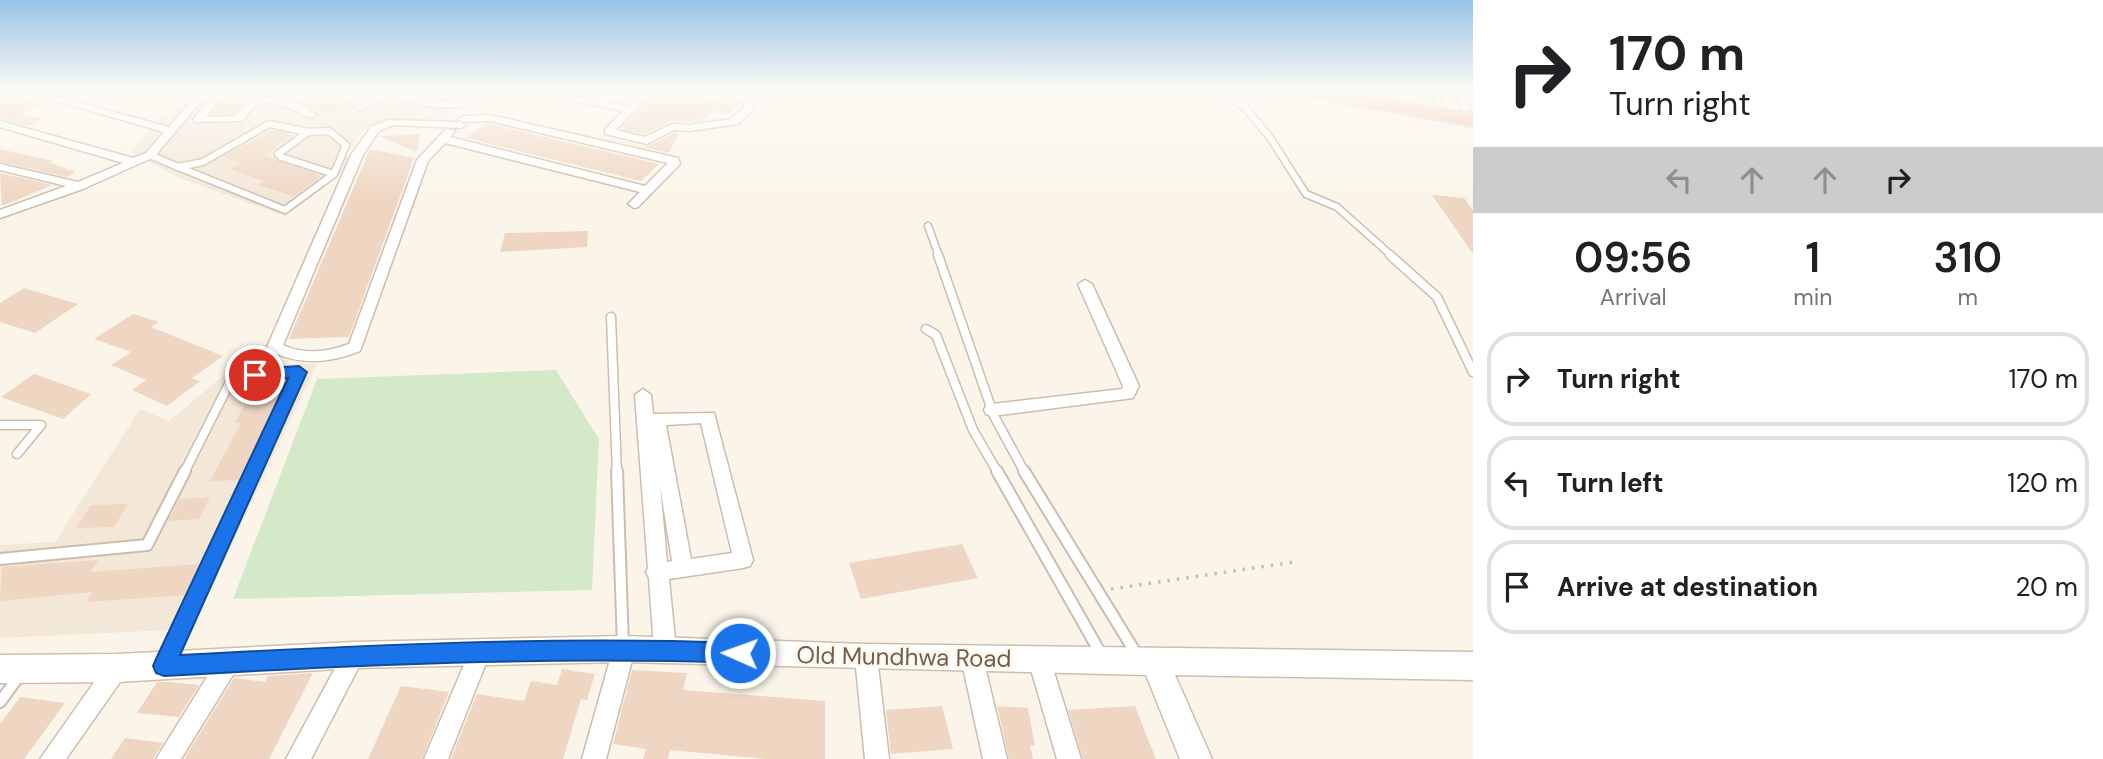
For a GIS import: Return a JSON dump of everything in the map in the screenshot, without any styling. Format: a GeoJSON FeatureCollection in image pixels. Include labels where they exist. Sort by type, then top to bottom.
{"type":"FeatureCollection","features":[{"type":"Feature","properties":{"kind":"street"},"geometry":{"type":"LineString","coordinates":[[12,127],[130,161]]}},
{"type":"Feature","properties":{"kind":"street"},"geometry":{"type":"LineString","coordinates":[[160,127],[169,130]]}},
{"type":"Feature","properties":{"kind":"street"},"geometry":{"type":"LineString","coordinates":[[1,214],[79,186],[130,161],[150,155],[171,127]]}},
{"type":"Feature","properties":{"kind":"street"},"geometry":{"type":"LineString","coordinates":[[379,127],[375,129],[358,155],[275,347],[287,354],[339,354],[355,347],[423,160],[450,127]]}},
{"type":"Feature","properties":{"kind":"street"},"geometry":{"type":"LineString","coordinates":[[470,127],[648,190]]}},
{"type":"Feature","properties":{"kind":"street"},"geometry":{"type":"LineString","coordinates":[[531,127],[674,160],[674,164],[634,204]]}},
{"type":"Feature","properties":{"kind":"street"},"geometry":{"type":"LineString","coordinates":[[613,127],[609,132],[647,141],[671,127]]}},
{"type":"Feature","properties":{"kind":"street"},"geometry":{"type":"LineString","coordinates":[[675,127],[692,130],[697,127]]}},
{"type":"Feature","properties":{"kind":"street"},"geometry":{"type":"LineString","coordinates":[[0,167],[79,186]]}},
{"type":"Feature","properties":{"kind":"street"},"geometry":{"type":"LineString","coordinates":[[992,410],[1127,394],[1131,386],[1085,284]]}},
{"type":"Feature","properties":{"kind":"street"},"geometry":{"type":"LineString","coordinates":[[643,395],[664,650]]}},
{"type":"Feature","properties":{"kind":"street"},"geometry":{"type":"LineString","coordinates":[[656,572],[743,560],[708,417],[657,419],[683,567]]}},
{"type":"Feature","properties":{"kind":"street"},"geometry":{"type":"LineString","coordinates":[[594,759],[624,649]]}},
{"type":"Feature","properties":{"kind":"street","name":"Old Mundhwa Road"},"geometry":{"type":"LineString","coordinates":[[13,669],[117,668],[354,655],[624,649],[866,657],[1473,666]]}},
{"type":"Feature","properties":{"kind":"street"},"geometry":{"type":"LineString","coordinates":[[436,759],[479,653]]}},
{"type":"Feature","properties":{"kind":"street"},"geometry":{"type":"LineString","coordinates":[[298,759],[354,655]]}},
{"type":"Feature","properties":{"kind":"street"},"geometry":{"type":"LineString","coordinates":[[866,657],[877,759]]}},
{"type":"Feature","properties":{"kind":"street"},"geometry":{"type":"LineString","coordinates":[[972,659],[995,759]]}},
{"type":"Feature","properties":{"kind":"street"},"geometry":{"type":"LineString","coordinates":[[1039,659],[1069,759]]}},
{"type":"Feature","properties":{"kind":"street"},"geometry":{"type":"LineString","coordinates":[[1147,660],[1196,759]]}},
{"type":"Feature","properties":{"kind":"street"},"geometry":{"type":"LineString","coordinates":[[168,759],[228,663]]}},
{"type":"Feature","properties":{"kind":"street"},"geometry":{"type":"LineString","coordinates":[[52,759],[117,668]]}},
{"type":"Feature","properties":{"kind":"lane"},"geometry":{"type":"LineString","coordinates":[[176,167],[203,162],[263,127]]}},
{"type":"Feature","properties":{"kind":"lane"},"geometry":{"type":"LineString","coordinates":[[150,155],[285,210],[334,174],[346,145],[337,135],[325,129],[308,132],[286,127]]}},
{"type":"Feature","properties":{"kind":"lane"},"geometry":{"type":"LineString","coordinates":[[1261,127],[1306,194],[1337,207],[1437,297],[1455,340],[1473,372]]}},
{"type":"Feature","properties":{"kind":"lane"},"geometry":{"type":"LineString","coordinates":[[308,132],[308,135],[278,154],[334,174]]}},
{"type":"Feature","properties":{"kind":"lane"},"geometry":{"type":"LineString","coordinates":[[928,226],[992,410],[1028,481],[1097,591],[1147,660]]}},
{"type":"Feature","properties":{"kind":"lane"},"geometry":{"type":"LineString","coordinates":[[611,317],[624,649]]}},
{"type":"Feature","properties":{"kind":"lane"},"geometry":{"type":"LineString","coordinates":[[926,329],[936,335],[973,430],[1105,660]]}},
{"type":"Feature","properties":{"kind":"lane"},"geometry":{"type":"LineString","coordinates":[[0,559],[147,545],[233,376],[299,372],[164,666]]}},
{"type":"Feature","properties":{"kind":"lane"},"geometry":{"type":"LineString","coordinates":[[0,425],[41,425],[17,454]]}},
{"type":"Feature","properties":{"kind":"lane"},"geometry":{"type":"LineString","coordinates":[[0,702],[13,669]]}},
{"type":"Feature","properties":{"kind":"path"},"geometry":{"type":"LineString","coordinates":[[1097,591],[1294,562]]}},
{"type":"Feature","properties":{"kind":"shaded area"},"geometry":{"type":"Polygon","coordinates":[[[153,127],[367,127],[346,154],[352,166],[285,216],[180,178],[130,152],[153,127]]]}},
{"type":"Feature","properties":{"kind":"shaded area"},"geometry":{"type":"Polygon","coordinates":[[[317,364],[192,629],[0,638],[0,545],[55,542],[140,409],[169,421],[236,365],[317,364]]]}},
{"type":"Feature","properties":{"kind":"green space"},"geometry":{"type":"Polygon","coordinates":[[[556,370],[599,439],[592,590],[233,599],[317,379],[556,370]]]}},
{"type":"Feature","properties":{"kind":"building"},"geometry":{"type":"Polygon","coordinates":[[[480,127],[504,127],[659,164],[641,181],[466,138],[480,127]]]}},
{"type":"Feature","properties":{"kind":"building"},"geometry":{"type":"Polygon","coordinates":[[[622,127],[659,127],[645,134],[621,129],[622,127]]]}},
{"type":"Feature","properties":{"kind":"building"},"geometry":{"type":"Polygon","coordinates":[[[272,130],[294,135],[264,155],[322,176],[294,196],[258,185],[264,181],[230,169],[241,163],[223,157],[272,130]]]}},
{"type":"Feature","properties":{"kind":"building"},"geometry":{"type":"Polygon","coordinates":[[[421,133],[416,152],[379,136],[405,135],[421,133]]]}},
{"type":"Feature","properties":{"kind":"building"},"geometry":{"type":"Polygon","coordinates":[[[679,133],[669,153],[604,138],[646,147],[679,133]]]}},
{"type":"Feature","properties":{"kind":"building"},"geometry":{"type":"Polygon","coordinates":[[[0,149],[53,161],[50,163],[76,172],[67,177],[0,162],[0,149]]]}},
{"type":"Feature","properties":{"kind":"building"},"geometry":{"type":"Polygon","coordinates":[[[370,149],[414,158],[349,337],[289,339],[370,149]]]}},
{"type":"Feature","properties":{"kind":"building"},"geometry":{"type":"Polygon","coordinates":[[[0,173],[52,185],[2,206],[0,173]]]}},
{"type":"Feature","properties":{"kind":"building"},"geometry":{"type":"Polygon","coordinates":[[[1432,195],[1464,198],[1473,210],[1473,254],[1432,195]]]}},
{"type":"Feature","properties":{"kind":"building"},"geometry":{"type":"Polygon","coordinates":[[[588,231],[587,247],[500,252],[505,233],[588,231]]]}},
{"type":"Feature","properties":{"kind":"building"},"geometry":{"type":"Polygon","coordinates":[[[24,288],[78,304],[35,333],[0,322],[0,303],[24,288]]]}},
{"type":"Feature","properties":{"kind":"building"},"geometry":{"type":"Polygon","coordinates":[[[133,314],[159,322],[151,327],[223,356],[192,378],[200,381],[167,406],[132,390],[146,380],[111,365],[131,352],[94,339],[133,314]]]}},
{"type":"Feature","properties":{"kind":"building"},"geometry":{"type":"Polygon","coordinates":[[[34,374],[91,394],[63,419],[1,397],[34,374]]]}},
{"type":"Feature","properties":{"kind":"building"},"geometry":{"type":"Polygon","coordinates":[[[289,379],[240,480],[210,481],[241,423],[235,423],[257,381],[289,379]]]}},
{"type":"Feature","properties":{"kind":"building"},"geometry":{"type":"Polygon","coordinates":[[[210,497],[199,519],[168,521],[180,499],[210,497]]]}},
{"type":"Feature","properties":{"kind":"building"},"geometry":{"type":"Polygon","coordinates":[[[128,504],[114,527],[76,528],[91,505],[128,504]]]}},
{"type":"Feature","properties":{"kind":"building"},"geometry":{"type":"Polygon","coordinates":[[[962,544],[978,578],[861,599],[849,563],[962,544]]]}},
{"type":"Feature","properties":{"kind":"building"},"geometry":{"type":"Polygon","coordinates":[[[98,560],[91,572],[199,564],[185,595],[87,602],[92,592],[0,601],[2,567],[98,560]]]}},
{"type":"Feature","properties":{"kind":"building"},"geometry":{"type":"Polygon","coordinates":[[[562,669],[595,674],[587,700],[581,699],[563,759],[451,759],[477,694],[524,701],[531,681],[557,685],[562,669]]]}},
{"type":"Feature","properties":{"kind":"building"},"geometry":{"type":"Polygon","coordinates":[[[632,670],[687,673],[683,690],[825,701],[825,759],[766,759],[670,750],[668,759],[643,759],[646,749],[613,744],[632,670]]]}},
{"type":"Feature","properties":{"kind":"building"},"geometry":{"type":"Polygon","coordinates":[[[313,673],[269,759],[184,759],[234,678],[265,682],[268,676],[313,673]]]}},
{"type":"Feature","properties":{"kind":"building"},"geometry":{"type":"Polygon","coordinates":[[[157,682],[199,685],[179,717],[137,713],[157,682]]]}},
{"type":"Feature","properties":{"kind":"building"},"geometry":{"type":"Polygon","coordinates":[[[401,686],[449,692],[422,759],[368,759],[401,686]]]}},
{"type":"Feature","properties":{"kind":"building"},"geometry":{"type":"Polygon","coordinates":[[[20,697],[65,703],[24,759],[0,759],[0,724],[20,697]]]}},
{"type":"Feature","properties":{"kind":"building"},"geometry":{"type":"Polygon","coordinates":[[[942,706],[953,749],[891,754],[886,710],[942,706]]]}},
{"type":"Feature","properties":{"kind":"building"},"geometry":{"type":"Polygon","coordinates":[[[997,706],[1028,708],[1035,746],[1030,745],[1033,759],[1009,759],[997,706]]]}},
{"type":"Feature","properties":{"kind":"building"},"geometry":{"type":"Polygon","coordinates":[[[1135,706],[1156,759],[1083,759],[1068,710],[1135,706]]]}},
{"type":"Feature","properties":{"kind":"building"},"geometry":{"type":"Polygon","coordinates":[[[125,738],[163,743],[153,759],[111,759],[125,738]]]}},
{"type":"Feature","properties":{"kind":"route"},"geometry":{"type":"LineString","coordinates":[[255,375],[299,372],[164,666],[354,655],[624,649],[740,653]]}}]}
